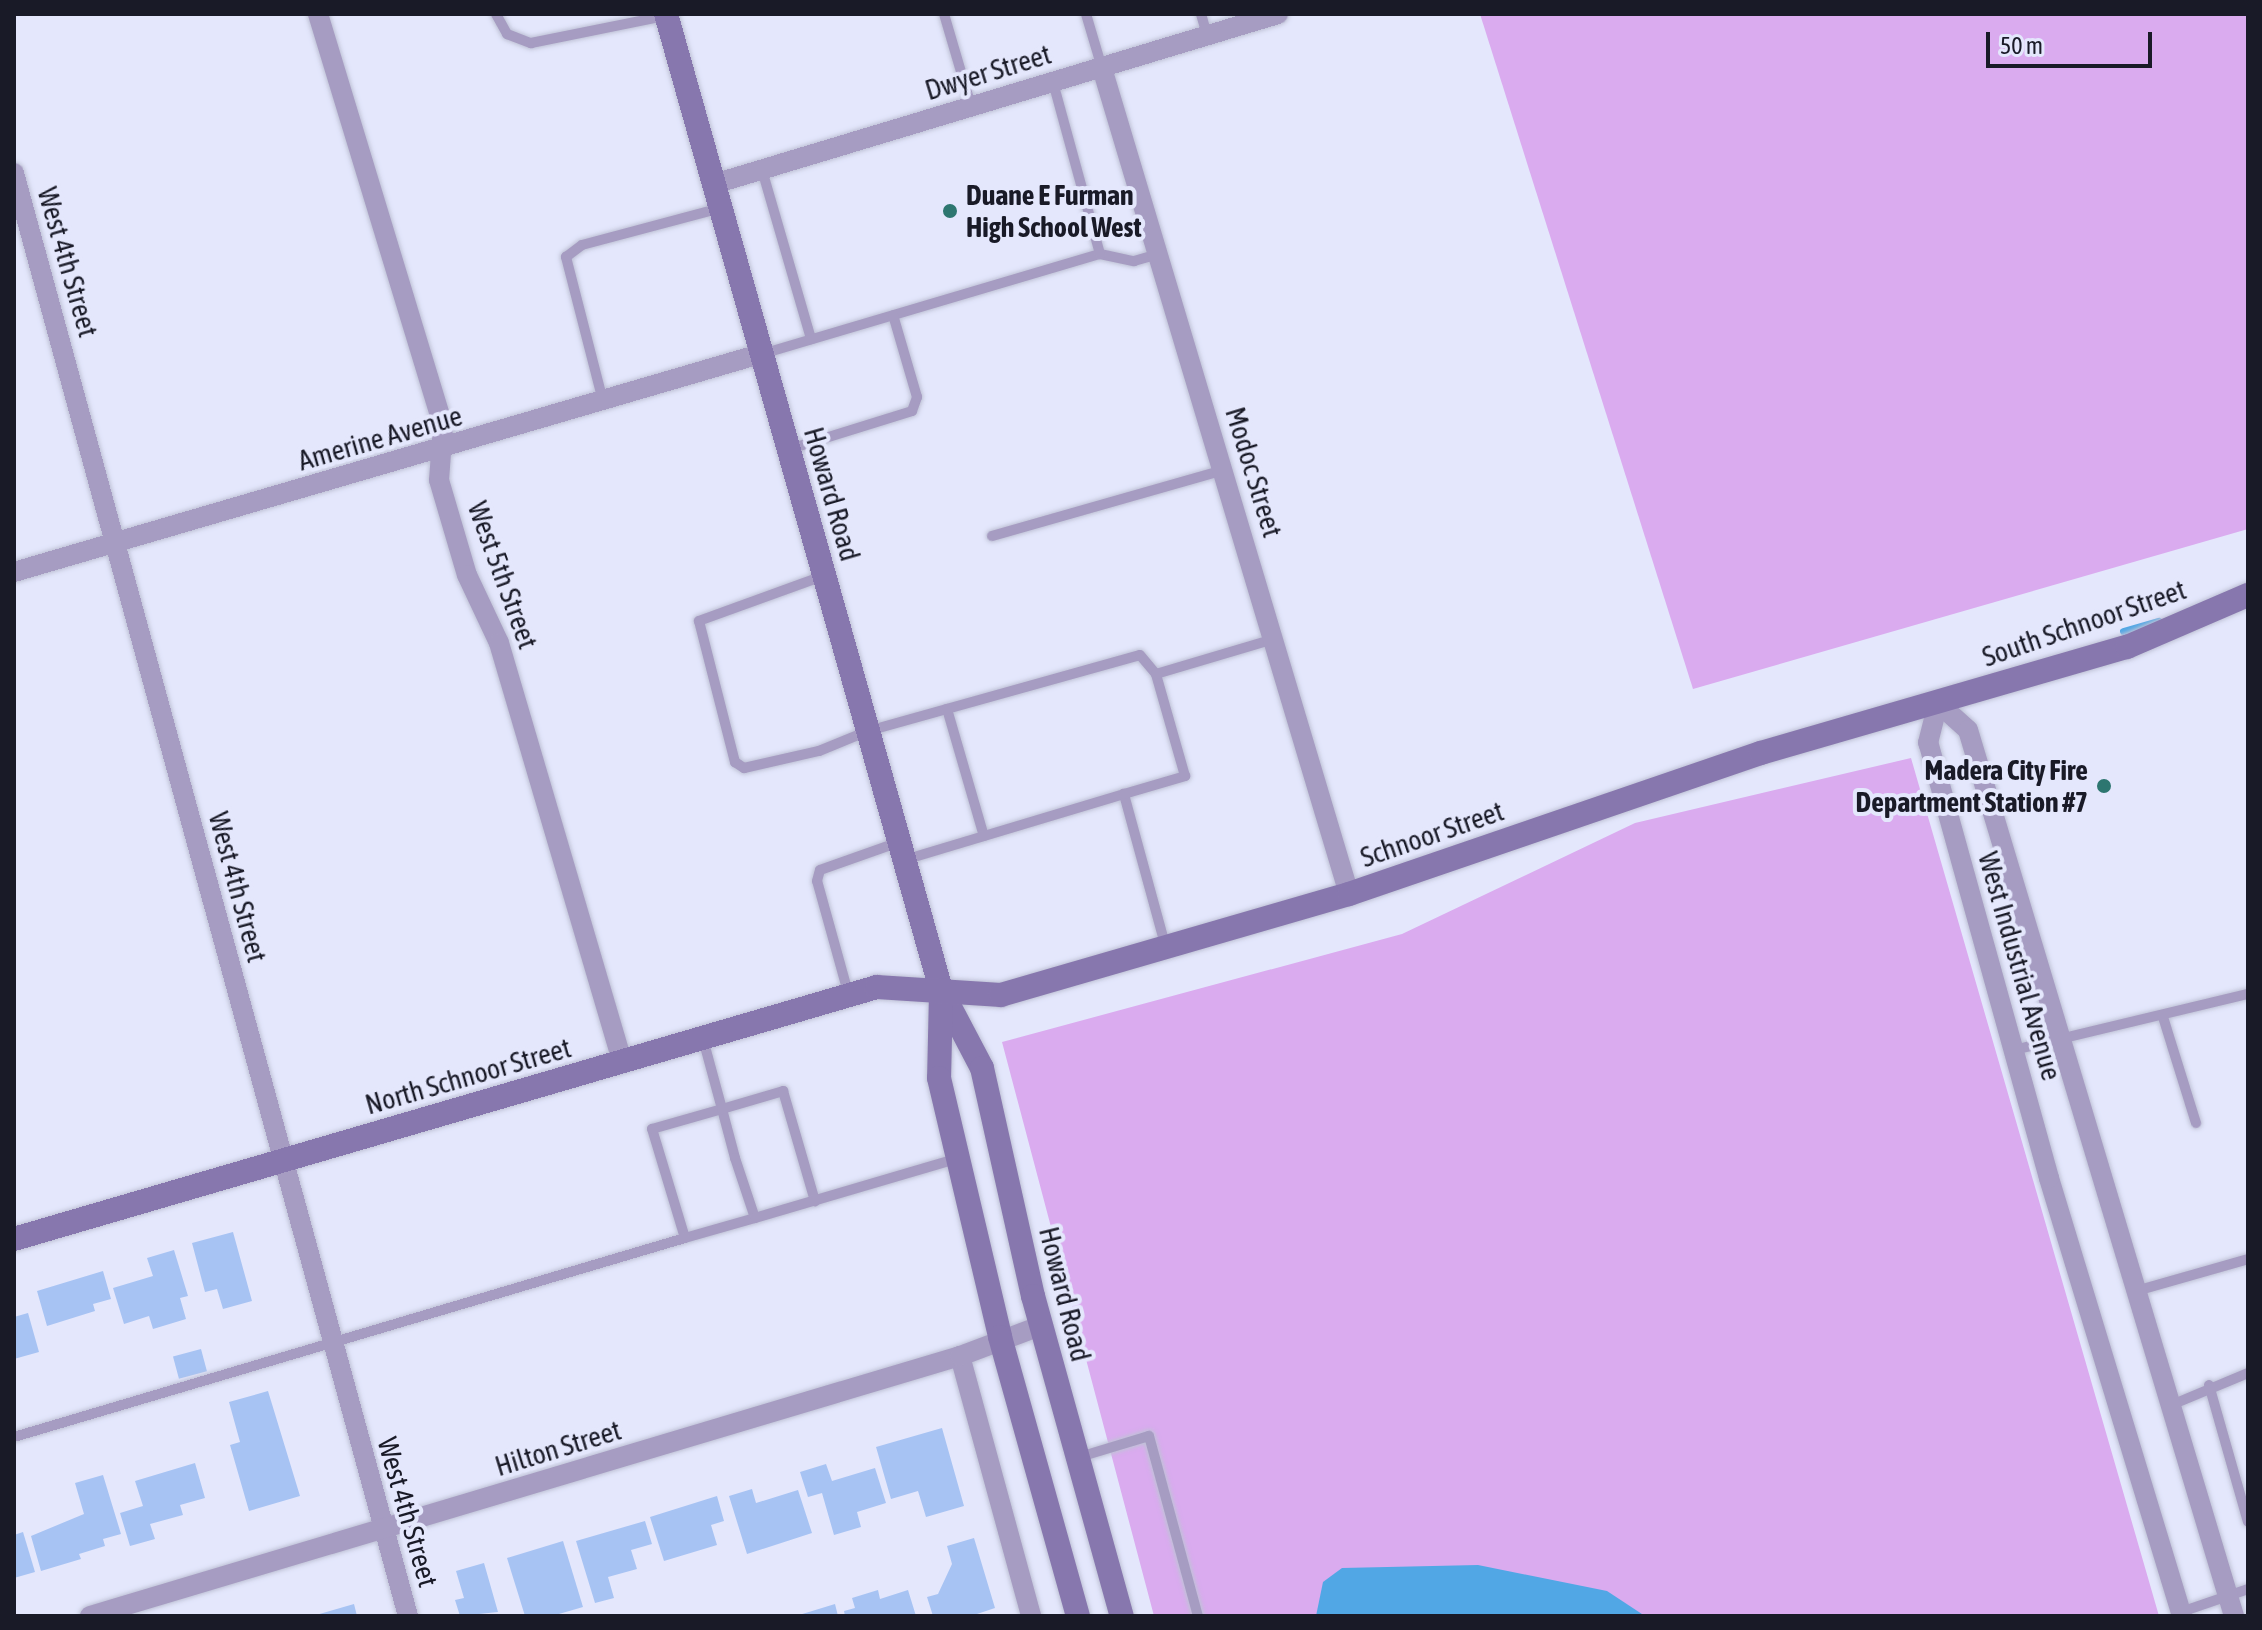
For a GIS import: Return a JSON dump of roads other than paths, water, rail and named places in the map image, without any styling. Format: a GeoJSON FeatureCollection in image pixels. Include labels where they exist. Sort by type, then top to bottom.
{"type":"FeatureCollection","features":[{"type":"Feature","properties":{"kind":"street","name":"West 5th Street"},"geometry":{"type":"LineString","coordinates":[[318,14],[443,426],[439,480],[467,575],[499,643],[623,1063]]}},
{"type":"Feature","properties":{"kind":"street","name":"Dwyer Street"},"geometry":{"type":"LineString","coordinates":[[714,184],[1278,14]]}},
{"type":"Feature","properties":{"kind":"street","name":"Howard Road"},"geometry":{"type":"LineString","coordinates":[[666,15],[941,990],[982,1068],[1040,1326],[1122,1616]]}},
{"type":"Feature","properties":{"kind":"street","name":"Modoc Street"},"geometry":{"type":"LineString","coordinates":[[1102,68],[1276,638],[1349,894]]}},
{"type":"Feature","properties":{"kind":"street","name":"West 4th Street"},"geometry":{"type":"LineString","coordinates":[[14,173],[408,1616]]}},
{"type":"Feature","properties":{"kind":"street","name":"Amerine Avenue"},"geometry":{"type":"LineString","coordinates":[[14,572],[441,450],[760,354]]}},
{"type":"Feature","properties":{"kind":"street","name":"South Schnoor Street"},"geometry":{"type":"LineString","coordinates":[[1938,703],[2127,647],[2248,595]]}},
{"type":"Feature","properties":{"kind":"street","name":"Schnoor Street"},"geometry":{"type":"LineString","coordinates":[[941,990],[1001,995],[1166,948],[1349,894],[1761,753],[1938,703]]}},
{"type":"Feature","properties":{"kind":"street","name":"West Industrial Avenue"},"geometry":{"type":"LineString","coordinates":[[2182,1614],[2014,1050],[1928,743],[1938,703],[1968,730],[2168,1407],[2238,1592],[2234,1616]]}},
{"type":"Feature","properties":{"kind":"street","name":"North Schnoor Street"},"geometry":{"type":"LineString","coordinates":[[14,1239],[877,987],[941,990]]}},
{"type":"Feature","properties":{"kind":"street","name":"Howard Road"},"geometry":{"type":"LineString","coordinates":[[941,990],[939,1078],[1000,1337],[1078,1616]]}},
{"type":"Feature","properties":{"kind":"street","name":"Hilton Street"},"geometry":{"type":"LineString","coordinates":[[90,1616],[960,1356],[1000,1337],[1040,1326]]}},
{"type":"Feature","properties":{"kind":"street"},"geometry":{"type":"LineString","coordinates":[[960,1356],[1031,1616]]}},
{"type":"Feature","properties":{"kind":"lane"},"geometry":{"type":"LineString","coordinates":[[496,14],[507,34],[531,43],[666,15]]}},
{"type":"Feature","properties":{"kind":"lane"},"geometry":{"type":"LineString","coordinates":[[944,14],[971,106]]}},
{"type":"Feature","properties":{"kind":"lane"},"geometry":{"type":"LineString","coordinates":[[1086,14],[1102,68]]}},
{"type":"Feature","properties":{"kind":"lane"},"geometry":{"type":"LineString","coordinates":[[1201,14],[1207,35]]}},
{"type":"Feature","properties":{"kind":"lane"},"geometry":{"type":"LineString","coordinates":[[1053,82],[1100,254]]}},
{"type":"Feature","properties":{"kind":"lane"},"geometry":{"type":"LineString","coordinates":[[762,170],[811,339]]}},
{"type":"Feature","properties":{"kind":"lane"},"geometry":{"type":"LineString","coordinates":[[603,401],[566,257],[582,245],[721,208]]}},
{"type":"Feature","properties":{"kind":"lane"},"geometry":{"type":"LineString","coordinates":[[760,354],[1100,254],[1134,261],[1158,254]]}},
{"type":"Feature","properties":{"kind":"lane"},"geometry":{"type":"LineString","coordinates":[[788,449],[912,411],[917,397],[893,315]]}},
{"type":"Feature","properties":{"kind":"lane"},"geometry":{"type":"LineString","coordinates":[[992,536],[1224,470]]}},
{"type":"Feature","properties":{"kind":"lane"},"geometry":{"type":"LineString","coordinates":[[824,576],[699,621],[735,762],[754,769],[868,731],[1140,655],[1156,674],[1185,776],[984,836],[820,870],[817,881],[850,996]]}},
{"type":"Feature","properties":{"kind":"lane"},"geometry":{"type":"LineString","coordinates":[[1156,674],[1276,638]]}},
{"type":"Feature","properties":{"kind":"lane"},"geometry":{"type":"LineString","coordinates":[[947,709],[984,836]]}},
{"type":"Feature","properties":{"kind":"lane"},"geometry":{"type":"LineString","coordinates":[[1124,794],[1166,948]]}},
{"type":"Feature","properties":{"kind":"lane"},"geometry":{"type":"LineString","coordinates":[[2014,1050],[2163,1017],[2248,994]]}},
{"type":"Feature","properties":{"kind":"lane"},"geometry":{"type":"LineString","coordinates":[[2163,1017],[2196,1123]]}},
{"type":"Feature","properties":{"kind":"lane"},"geometry":{"type":"LineString","coordinates":[[703,1039],[755,1218]]}},
{"type":"Feature","properties":{"kind":"lane"},"geometry":{"type":"LineString","coordinates":[[685,1238],[652,1129],[783,1091],[815,1201]]}},
{"type":"Feature","properties":{"kind":"lane"},"geometry":{"type":"LineString","coordinates":[[14,1437],[958,1158]]}},
{"type":"Feature","properties":{"kind":"lane"},"geometry":{"type":"LineString","coordinates":[[2134,1291],[2248,1259]]}},
{"type":"Feature","properties":{"kind":"lane"},"geometry":{"type":"LineString","coordinates":[[2168,1407],[2209,1385],[2248,1373]]}},
{"type":"Feature","properties":{"kind":"lane"},"geometry":{"type":"LineString","coordinates":[[2209,1385],[2248,1522]]}},
{"type":"Feature","properties":{"kind":"lane"},"geometry":{"type":"LineString","coordinates":[[1076,1458],[1149,1436],[1198,1616]]}},
{"type":"Feature","properties":{"kind":"lane"},"geometry":{"type":"LineString","coordinates":[[2182,1614],[2238,1592]]}},
{"type":"Feature","properties":{"kind":"water"},"geometry":{"type":"Polygon","coordinates":[[[1478,1565],[1607,1591],[1645,1616],[1316,1616],[1323,1582],[1342,1568],[1478,1565]]]}},
{"type":"Feature","properties":{"kind":"waterway"},"geometry":{"type":"LineString","coordinates":[[2123,631],[2159,621]]}},
{"type":"Feature","properties":{"kind":"place","name":"Duane E Furman High School West"},"geometry":{"type":"Point","coordinates":[950,211]}},
{"type":"Feature","properties":{"kind":"place","name":"Madera City Fire Department Station #7"},"geometry":{"type":"Point","coordinates":[2104,786]}}]}
